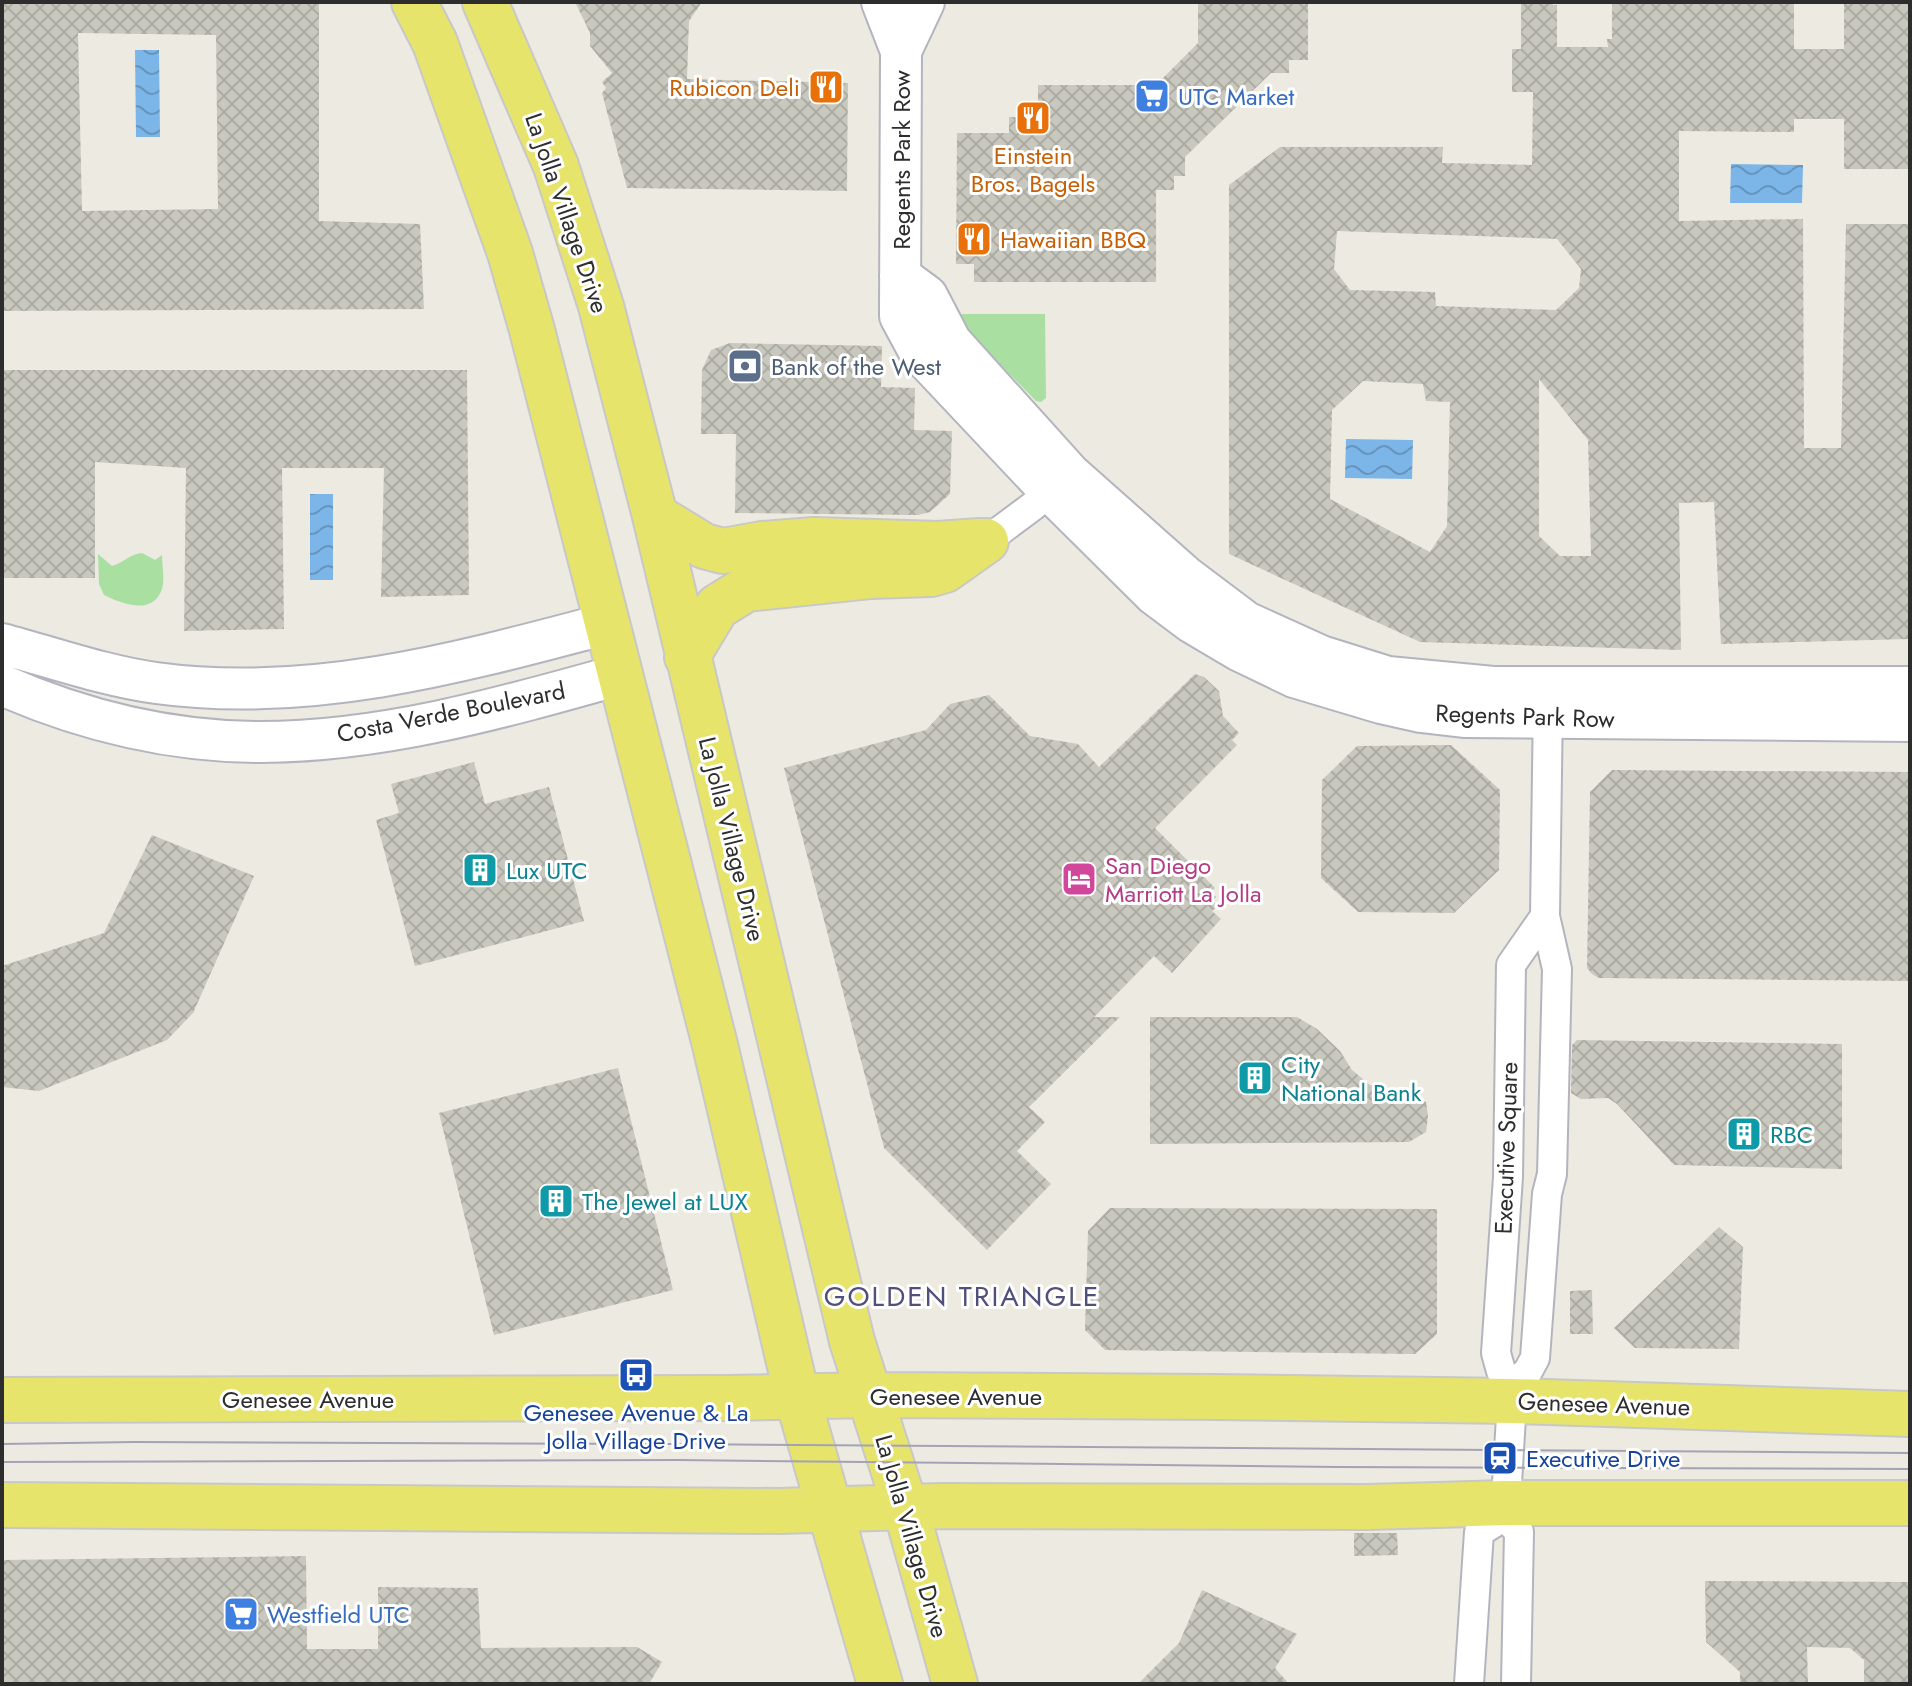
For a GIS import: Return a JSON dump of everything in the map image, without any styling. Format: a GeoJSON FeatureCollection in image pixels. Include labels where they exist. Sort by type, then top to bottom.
{"type":"FeatureCollection","features":[{"type":"Feature","properties":{"kind":"main road"},"geometry":{"type":"LineString","coordinates":[[414,2],[435,43],[510,253],[715,1045],[797,1396],[880,1684]]}},
{"type":"Feature","properties":{"kind":"main road","name":"La Jolla Village Drive"},"geometry":{"type":"LineString","coordinates":[[485,2],[556,166],[601,306],[655,516],[852,1341],[905,1506],[955,1684]]}},
{"type":"Feature","properties":{"kind":"main road"},"geometry":{"type":"LineString","coordinates":[[655,516],[704,546],[723,551],[814,540],[938,544],[986,541]]}},
{"type":"Feature","properties":{"kind":"main road"},"geometry":{"type":"LineString","coordinates":[[687,657],[717,607],[746,589],[871,576],[931,574],[945,570],[986,541]]}},
{"type":"Feature","properties":{"kind":"main road","name":"Genesee Avenue"},"geometry":{"type":"LineString","coordinates":[[2,1400],[1513,1393],[1910,1414]]}},
{"type":"Feature","properties":{"kind":"main road"},"geometry":{"type":"LineString","coordinates":[[2,1505],[679,1510],[905,1506],[1505,1510],[1910,1503]]}},
{"type":"Feature","properties":{"kind":"street"},"geometry":{"type":"LineString","coordinates":[[882,2],[901,51]]}},
{"type":"Feature","properties":{"kind":"street","name":"Regents Park Row"},"geometry":{"type":"LineString","coordinates":[[924,2],[901,51],[900,276],[927,296],[951,342],[1060,482],[1155,595],[1191,622],[1240,651],[1294,677],[1345,694],[1421,712],[1478,717],[1548,703],[1910,687]]}},
{"type":"Feature","properties":{"kind":"street"},"geometry":{"type":"LineString","coordinates":[[986,541],[1060,482]]}},
{"type":"Feature","properties":{"kind":"street","name":"Costa Verde Boulevard"},"geometry":{"type":"LineString","coordinates":[[2,644],[152,682],[259,690],[329,685],[394,675],[606,624]]}},
{"type":"Feature","properties":{"kind":"street","name":"Costa Verde Boulevard"},"geometry":{"type":"LineString","coordinates":[[2,685],[50,706],[116,724],[169,734],[255,742],[331,737],[440,720],[619,675]]}},
{"type":"Feature","properties":{"kind":"street","name":"Regents Park Row"},"geometry":{"type":"LineString","coordinates":[[1548,703],[1910,721]]}},
{"type":"Feature","properties":{"kind":"street","name":"Executive Square"},"geometry":{"type":"LineString","coordinates":[[1505,1510],[1513,1393],[1535,1358],[1547,1194],[1552,1174],[1557,969],[1545,916],[1548,703]]}},
{"type":"Feature","properties":{"kind":"street","name":"Executive Square"},"geometry":{"type":"LineString","coordinates":[[1513,1393],[1501,1371],[1496,1353],[1508,1177],[1511,965],[1545,916]]}},
{"type":"Feature","properties":{"kind":"street"},"geometry":{"type":"LineString","coordinates":[[1511,1020],[1557,1019]]}},
{"type":"Feature","properties":{"kind":"street"},"geometry":{"type":"LineString","coordinates":[[1508,1177],[1552,1174]]}},
{"type":"Feature","properties":{"kind":"street"},"geometry":{"type":"LineString","coordinates":[[1469,1684],[1479,1532],[1505,1510],[1519,1532],[1516,1684]]}},
{"type":"Feature","properties":{"kind":"green space"},"geometry":{"type":"Polygon","coordinates":[[[962,314],[1045,314],[1046,398],[1036,401],[959,322],[962,314]]]}},
{"type":"Feature","properties":{"kind":"green space"},"geometry":{"type":"Polygon","coordinates":[[[142,553],[155,560],[162,555],[163,585],[158,597],[152,603],[136,606],[104,595],[99,584],[98,554],[112,566],[142,553]]]}},
{"type":"Feature","properties":{"kind":"water"},"geometry":{"type":"Polygon","coordinates":[[[135,50],[159,50],[160,137],[136,137],[135,50]]]}},
{"type":"Feature","properties":{"kind":"water"},"geometry":{"type":"Polygon","coordinates":[[[1731,164],[1803,165],[1802,203],[1730,203],[1731,164]]]}},
{"type":"Feature","properties":{"kind":"water"},"geometry":{"type":"Polygon","coordinates":[[[1346,439],[1413,440],[1412,479],[1345,478],[1346,439]]]}},
{"type":"Feature","properties":{"kind":"water"},"geometry":{"type":"Polygon","coordinates":[[[310,494],[333,494],[333,580],[310,580],[310,494]]]}},
{"type":"Feature","properties":{"kind":"building"},"geometry":{"type":"Polygon","coordinates":[[[2,2],[319,2],[319,221],[420,224],[424,309],[2,311],[2,2]],[[78,33],[82,211],[218,209],[216,35],[78,33]]]}},
{"type":"Feature","properties":{"kind":"building"},"geometry":{"type":"Polygon","coordinates":[[[575,2],[702,2],[689,21],[687,79],[848,83],[847,191],[627,188],[602,93],[606,88],[602,82],[612,73],[590,46],[590,33],[575,2]]]}},
{"type":"Feature","properties":{"kind":"building"},"geometry":{"type":"Polygon","coordinates":[[[1198,2],[1308,2],[1308,60],[1289,60],[1289,73],[1271,73],[1185,157],[1185,176],[1174,176],[1174,190],[1156,190],[1156,282],[974,282],[974,264],[956,264],[957,133],[1009,133],[1009,117],[1024,117],[1024,103],[1038,103],[1038,85],[1156,85],[1198,43],[1198,2]]]}},
{"type":"Feature","properties":{"kind":"building"},"geometry":{"type":"Polygon","coordinates":[[[1521,2],[1552,2],[1557,5],[1557,47],[1608,47],[1607,39],[1612,39],[1612,2],[1794,2],[1794,49],[1844,49],[1844,2],[1910,2],[1910,169],[1844,169],[1844,119],[1794,119],[1794,132],[1679,131],[1679,221],[1803,219],[1804,448],[1841,448],[1846,224],[1910,224],[1910,639],[1721,644],[1714,502],[1679,503],[1681,650],[1420,642],[1229,554],[1229,185],[1280,147],[1443,147],[1442,163],[1532,165],[1533,92],[1512,92],[1512,49],[1521,49],[1521,2]],[[1337,231],[1334,269],[1350,290],[1435,292],[1436,306],[1556,310],[1579,288],[1581,269],[1557,239],[1337,231]],[[1539,379],[1539,536],[1560,556],[1591,556],[1588,440],[1539,379]],[[1363,381],[1332,410],[1330,499],[1430,552],[1447,526],[1450,402],[1426,401],[1423,384],[1363,381]]]}},
{"type":"Feature","properties":{"kind":"building"},"geometry":{"type":"Polygon","coordinates":[[[730,343],[882,346],[881,387],[915,388],[914,430],[952,431],[950,494],[930,512],[918,515],[735,513],[736,434],[701,434],[702,370],[711,350],[730,343]]]}},
{"type":"Feature","properties":{"kind":"building"},"geometry":{"type":"Polygon","coordinates":[[[2,370],[467,370],[469,595],[381,597],[384,468],[282,468],[284,629],[184,631],[186,468],[95,462],[95,578],[2,578],[2,370]]]}},
{"type":"Feature","properties":{"kind":"building"},"geometry":{"type":"Polygon","coordinates":[[[1195,674],[1204,677],[1219,691],[1223,716],[1239,733],[1232,740],[1237,745],[1155,828],[1215,888],[1211,892],[1218,906],[1212,911],[1221,919],[1172,973],[1154,956],[1094,1017],[1120,1017],[1029,1107],[1045,1122],[1017,1151],[1051,1184],[987,1250],[884,1148],[784,768],[926,730],[950,704],[989,695],[1030,736],[1078,744],[1099,767],[1195,674]]]}},
{"type":"Feature","properties":{"kind":"building"},"geometry":{"type":"Polygon","coordinates":[[[1451,745],[1500,790],[1499,870],[1454,913],[1358,912],[1321,878],[1322,780],[1357,746],[1451,745]]]}},
{"type":"Feature","properties":{"kind":"building","name":"Lux UTC"},"geometry":{"type":"Polygon","coordinates":[[[474,762],[485,804],[549,787],[584,921],[415,966],[376,820],[399,813],[391,784],[474,762]]]}},
{"type":"Feature","properties":{"kind":"building"},"geometry":{"type":"Polygon","coordinates":[[[1612,770],[1910,772],[1910,981],[1599,978],[1592,974],[1587,968],[1590,792],[1612,770]]]}},
{"type":"Feature","properties":{"kind":"building"},"geometry":{"type":"Polygon","coordinates":[[[152,835],[254,876],[193,1013],[167,1040],[39,1091],[2,1087],[2,966],[104,933],[152,835]]]}},
{"type":"Feature","properties":{"kind":"building","name":"City National Bank"},"geometry":{"type":"Polygon","coordinates":[[[1150,1017],[1297,1017],[1317,1029],[1340,1051],[1352,1070],[1370,1085],[1413,1095],[1426,1102],[1426,1132],[1409,1142],[1150,1144],[1150,1017]]]}},
{"type":"Feature","properties":{"kind":"building","name":"RBC"},"geometry":{"type":"Polygon","coordinates":[[[1577,1040],[1842,1044],[1842,1169],[1674,1165],[1617,1104],[1608,1098],[1581,1099],[1571,1093],[1572,1045],[1577,1040]]]}},
{"type":"Feature","properties":{"kind":"building","name":"The Jewel at LUX"},"geometry":{"type":"Polygon","coordinates":[[[618,1068],[673,1290],[494,1335],[439,1113],[618,1068]]]}},
{"type":"Feature","properties":{"kind":"building"},"geometry":{"type":"Polygon","coordinates":[[[1110,1208],[1437,1209],[1437,1334],[1415,1354],[1105,1350],[1085,1330],[1088,1231],[1110,1208]]]}},
{"type":"Feature","properties":{"kind":"building"},"geometry":{"type":"Polygon","coordinates":[[[1719,1227],[1743,1247],[1739,1349],[1635,1348],[1614,1328],[1719,1227]]]}},
{"type":"Feature","properties":{"kind":"building"},"geometry":{"type":"Polygon","coordinates":[[[1592,1290],[1593,1334],[1570,1334],[1570,1291],[1592,1290]]]}},
{"type":"Feature","properties":{"kind":"building"},"geometry":{"type":"Polygon","coordinates":[[[1354,1533],[1397,1533],[1398,1555],[1354,1556],[1354,1533]]]}},
{"type":"Feature","properties":{"kind":"building","name":"Westfield UTC"},"geometry":{"type":"Polygon","coordinates":[[[306,1556],[307,1649],[378,1649],[378,1587],[478,1588],[481,1648],[637,1647],[662,1662],[649,1684],[2,1684],[2,1560],[306,1556]]]}},
{"type":"Feature","properties":{"kind":"building"},"geometry":{"type":"Polygon","coordinates":[[[1705,1581],[1910,1582],[1910,1684],[1864,1684],[1864,1660],[1850,1648],[1807,1647],[1808,1684],[1740,1684],[1740,1672],[1706,1642],[1705,1581]]]}},
{"type":"Feature","properties":{"kind":"building"},"geometry":{"type":"Polygon","coordinates":[[[1202,1590],[1297,1634],[1275,1668],[1289,1684],[1138,1684],[1179,1643],[1202,1590]]]}},
{"type":"Feature","properties":{"kind":"tram line"},"geometry":{"type":"LineString","coordinates":[[2,1444],[676,1444],[1910,1453]]}},
{"type":"Feature","properties":{"kind":"tram line"},"geometry":{"type":"LineString","coordinates":[[2,1462],[678,1460],[1910,1469]]}},
{"type":"Feature","properties":{"kind":"place","name":"Rubicon Deli"},"geometry":{"type":"Point","coordinates":[826,87]}},
{"type":"Feature","properties":{"kind":"place","name":"UTC Market"},"geometry":{"type":"Point","coordinates":[1152,96]}},
{"type":"Feature","properties":{"kind":"place","name":"Einstein Bros. Bagels"},"geometry":{"type":"Point","coordinates":[1033,118]}},
{"type":"Feature","properties":{"kind":"place","name":"Hawaiian BBQ"},"geometry":{"type":"Point","coordinates":[974,239]}},
{"type":"Feature","properties":{"kind":"place","name":"Bank of the West"},"geometry":{"type":"Point","coordinates":[745,366]}},
{"type":"Feature","properties":{"kind":"place","name":"Lux UTC"},"geometry":{"type":"Point","coordinates":[480,870]}},
{"type":"Feature","properties":{"kind":"place","name":"San Diego Marriott La Jolla"},"geometry":{"type":"Point","coordinates":[1079,879]}},
{"type":"Feature","properties":{"kind":"place","name":"City National Bank"},"geometry":{"type":"Point","coordinates":[1255,1078]}},
{"type":"Feature","properties":{"kind":"place","name":"RBC"},"geometry":{"type":"Point","coordinates":[1744,1134]}},
{"type":"Feature","properties":{"kind":"place","name":"The Jewel at LUX"},"geometry":{"type":"Point","coordinates":[556,1201]}},
{"type":"Feature","properties":{"kind":"place","name":"Genesee Avenue & La Jolla Village Drive"},"geometry":{"type":"Point","coordinates":[636,1375]}},
{"type":"Feature","properties":{"kind":"place","name":"Executive Drive"},"geometry":{"type":"Point","coordinates":[1500,1458]}},
{"type":"Feature","properties":{"kind":"place","name":"Westfield UTC"},"geometry":{"type":"Point","coordinates":[241,1614]}},
{"type":"Feature","properties":{"kind":"district","name":"GOLDEN TRIANGLE"},"geometry":{"type":"Point","coordinates":[962,1296]}}]}
